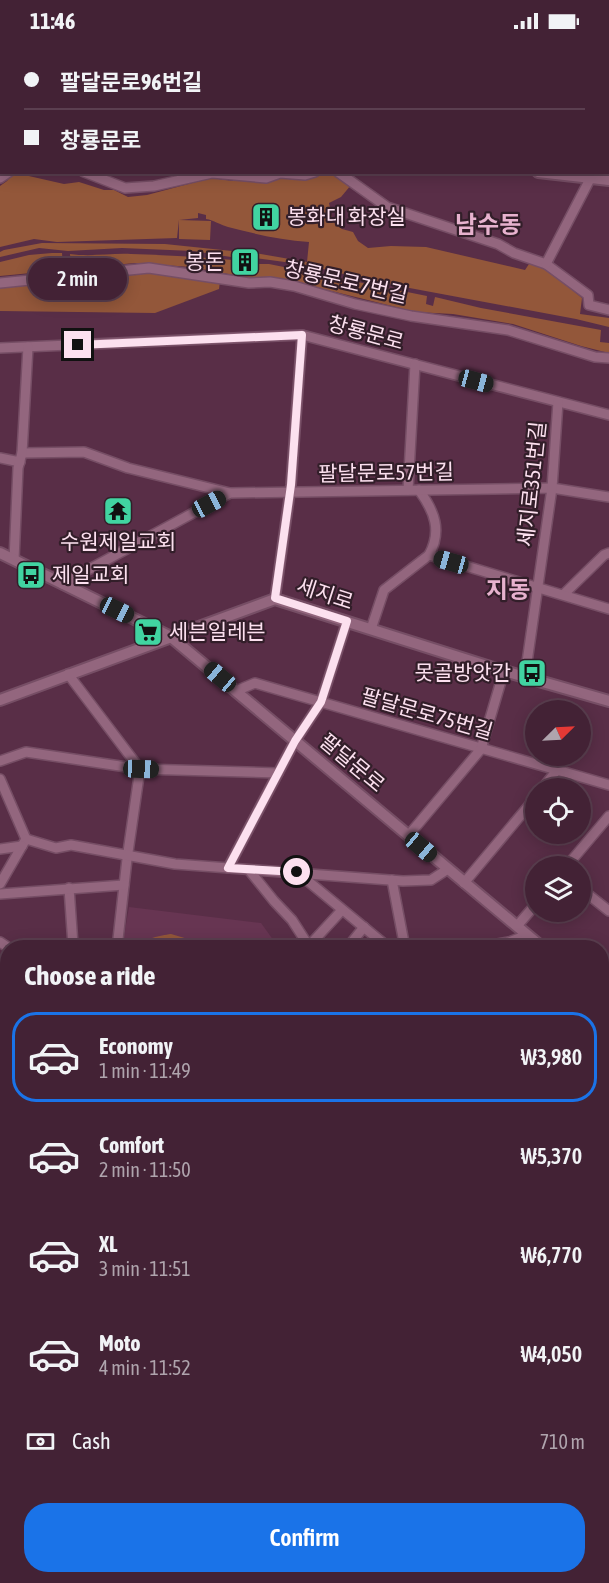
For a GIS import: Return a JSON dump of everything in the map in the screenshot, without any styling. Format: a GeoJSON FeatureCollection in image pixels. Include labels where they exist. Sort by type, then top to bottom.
{"type":"FeatureCollection","features":[{"type":"Feature","properties":{"kind":"street"},"geometry":{"type":"LineString","coordinates":[[89,174],[125,188],[154,186],[208,174]]}},
{"type":"Feature","properties":{"kind":"street"},"geometry":{"type":"LineString","coordinates":[[223,174],[266,178],[277,174]]}},
{"type":"Feature","properties":{"kind":"street"},"geometry":{"type":"LineString","coordinates":[[292,174],[308,174]]}},
{"type":"Feature","properties":{"kind":"street"},"geometry":{"type":"LineString","coordinates":[[341,174],[387,207],[498,244],[514,253],[546,264],[588,295],[589,305],[609,310]]}},
{"type":"Feature","properties":{"kind":"street"},"geometry":{"type":"LineString","coordinates":[[553,174],[609,180]]}},
{"type":"Feature","properties":{"kind":"street"},"geometry":{"type":"LineString","coordinates":[[546,264],[590,179]]}},
{"type":"Feature","properties":{"kind":"street","name":"창룡문로7번길"},"geometry":{"type":"LineString","coordinates":[[0,284],[149,268],[249,283],[270,282],[411,316],[508,330],[595,357],[609,358]]}},
{"type":"Feature","properties":{"kind":"street"},"geometry":{"type":"LineString","coordinates":[[275,598],[290,492],[302,335]]}},
{"type":"Feature","properties":{"kind":"street","name":"창룡문로"},"geometry":{"type":"LineString","coordinates":[[0,348],[302,335],[609,415]]}},
{"type":"Feature","properties":{"kind":"street"},"geometry":{"type":"LineString","coordinates":[[14,560],[28,347]]}},
{"type":"Feature","properties":{"kind":"street"},"geometry":{"type":"LineString","coordinates":[[408,490],[415,364]]}},
{"type":"Feature","properties":{"kind":"street","name":"세지로351번길"},"geometry":{"type":"LineString","coordinates":[[525,676],[552,488],[558,402]]}},
{"type":"Feature","properties":{"kind":"street"},"geometry":{"type":"LineString","coordinates":[[0,458],[84,452],[128,468],[230,493]]}},
{"type":"Feature","properties":{"kind":"street","name":"팔달문로57번길"},"geometry":{"type":"LineString","coordinates":[[62,584],[230,493],[552,488],[609,496]]}},
{"type":"Feature","properties":{"kind":"street"},"geometry":{"type":"LineString","coordinates":[[371,629],[384,590],[429,555],[436,544],[436,525],[419,490]]}},
{"type":"Feature","properties":{"kind":"street","name":"팔달문로"},"geometry":{"type":"LineString","coordinates":[[0,553],[171,637],[533,940]]}},
{"type":"Feature","properties":{"kind":"street"},"geometry":{"type":"LineString","coordinates":[[564,594],[604,555],[609,553]]}},
{"type":"Feature","properties":{"kind":"street"},"geometry":{"type":"LineString","coordinates":[[429,555],[609,609]]}},
{"type":"Feature","properties":{"kind":"street","name":"세지로"},"geometry":{"type":"LineString","coordinates":[[0,700],[275,598],[504,671],[609,701]]}},
{"type":"Feature","properties":{"kind":"street"},"geometry":{"type":"LineString","coordinates":[[228,868],[295,741],[321,702],[347,621]]}},
{"type":"Feature","properties":{"kind":"street"},"geometry":{"type":"LineString","coordinates":[[408,836],[480,749],[504,671]]}},
{"type":"Feature","properties":{"kind":"street"},"geometry":{"type":"LineString","coordinates":[[68,674],[141,769],[118,940]]}},
{"type":"Feature","properties":{"kind":"street","name":"팔달문로75번길"},"geometry":{"type":"LineString","coordinates":[[236,691],[255,683],[609,785]]}},
{"type":"Feature","properties":{"kind":"street"},"geometry":{"type":"LineString","coordinates":[[0,761],[26,752],[141,769],[278,773]]}},
{"type":"Feature","properties":{"kind":"street"},"geometry":{"type":"LineString","coordinates":[[551,778],[557,770]]}},
{"type":"Feature","properties":{"kind":"street"},"geometry":{"type":"LineString","coordinates":[[0,779],[24,843]]}},
{"type":"Feature","properties":{"kind":"street"},"geometry":{"type":"LineString","coordinates":[[464,883],[525,810]]}},
{"type":"Feature","properties":{"kind":"street"},"geometry":{"type":"LineString","coordinates":[[575,856],[609,816]]}},
{"type":"Feature","properties":{"kind":"street"},"geometry":{"type":"LineString","coordinates":[[0,884],[5,869],[24,843]]}},
{"type":"Feature","properties":{"kind":"street"},"geometry":{"type":"LineString","coordinates":[[0,849],[24,843],[56,848],[71,845],[175,864],[392,880],[431,880],[448,869]]}},
{"type":"Feature","properties":{"kind":"street"},"geometry":{"type":"LineString","coordinates":[[249,870],[292,920],[305,940]]}},
{"type":"Feature","properties":{"kind":"street"},"geometry":{"type":"LineString","coordinates":[[297,872],[379,940]]}},
{"type":"Feature","properties":{"kind":"street"},"geometry":{"type":"LineString","coordinates":[[392,880],[403,940]]}},
{"type":"Feature","properties":{"kind":"street"},"geometry":{"type":"LineString","coordinates":[[0,894],[124,885]]}},
{"type":"Feature","properties":{"kind":"street"},"geometry":{"type":"LineString","coordinates":[[69,888],[73,940]]}},
{"type":"Feature","properties":{"kind":"street"},"geometry":{"type":"LineString","coordinates":[[591,897],[609,911]]}},
{"type":"Feature","properties":{"kind":"street"},"geometry":{"type":"LineString","coordinates":[[315,940],[342,910]]}},
{"type":"Feature","properties":{"kind":"street"},"geometry":{"type":"LineString","coordinates":[[517,926],[525,917]]}},
{"type":"Feature","properties":{"kind":"street"},"geometry":{"type":"LineString","coordinates":[[353,940],[364,927]]}},
{"type":"Feature","properties":{"kind":"street"},"geometry":{"type":"LineString","coordinates":[[514,940],[527,935]]}},
{"type":"Feature","properties":{"kind":"shaded area"},"geometry":{"type":"Polygon","coordinates":[[[20,174],[64,184],[79,182],[104,190],[114,190],[128,197],[147,195],[211,178],[233,181],[277,178],[301,180],[333,174],[351,185],[341,197],[329,203],[333,222],[342,229],[353,232],[358,241],[368,248],[426,247],[525,270],[531,261],[546,269],[582,298],[580,314],[609,318],[609,327],[372,281],[307,265],[255,258],[255,253],[307,262],[309,242],[288,240],[228,227],[206,219],[206,215],[198,213],[198,218],[179,220],[177,238],[57,242],[34,239],[0,247],[0,186],[11,176],[20,174]]]}},
{"type":"Feature","properties":{"kind":"shaded area"},"geometry":{"type":"Polygon","coordinates":[[[179,220],[211,221],[210,240],[179,239],[179,220]]]}},
{"type":"Feature","properties":{"kind":"shaded area"},"geometry":{"type":"Polygon","coordinates":[[[42,243],[165,244],[232,251],[231,257],[193,251],[122,248],[68,251],[39,248],[0,257],[0,252],[4,250],[42,243]]]}},
{"type":"Feature","properties":{"kind":"shaded area"},"geometry":{"type":"Polygon","coordinates":[[[62,253],[63,266],[71,265],[70,254],[131,254],[234,260],[234,267],[254,269],[256,264],[269,264],[427,296],[426,304],[433,306],[435,297],[481,308],[601,330],[600,342],[609,343],[609,353],[513,324],[453,314],[416,312],[283,279],[255,279],[191,267],[135,263],[0,276],[0,262],[29,255],[62,253]]]}},
{"type":"Feature","properties":{"kind":"shaded area"},"geometry":{"type":"Polygon","coordinates":[[[151,270],[220,281],[219,289],[155,313],[0,311],[0,286],[151,270]]]}},
{"type":"Feature","properties":{"kind":"shaded area"},"geometry":{"type":"Polygon","coordinates":[[[129,907],[261,923],[273,940],[123,940],[129,907]]]}},
{"type":"Feature","properties":{"kind":"shaded area"},"geometry":{"type":"Polygon","coordinates":[[[171,934],[189,940],[147,940],[171,934]]]}},
{"type":"Feature","properties":{"kind":"place","name":"봉화대 화장실"},"geometry":{"type":"Point","coordinates":[266,217]}},
{"type":"Feature","properties":{"kind":"place","name":"봉돈"},"geometry":{"type":"Point","coordinates":[245,262]}},
{"type":"Feature","properties":{"kind":"place","name":"수원제일교회"},"geometry":{"type":"Point","coordinates":[118,511]}},
{"type":"Feature","properties":{"kind":"place","name":"제일교회"},"geometry":{"type":"Point","coordinates":[31,575]}},
{"type":"Feature","properties":{"kind":"place","name":"세븐일레븐"},"geometry":{"type":"Point","coordinates":[148,632]}},
{"type":"Feature","properties":{"kind":"place","name":"못골방앗간"},"geometry":{"type":"Point","coordinates":[532,673]}},
{"type":"Feature","properties":{"kind":"district","name":"남수동"},"geometry":{"type":"Point","coordinates":[488,225]}},
{"type":"Feature","properties":{"kind":"district","name":"지동"},"geometry":{"type":"Point","coordinates":[508,590]}},
{"type":"Feature","properties":{"kind":"route"},"geometry":{"type":"LineString","coordinates":[[78,345],[302,335],[291,485],[275,598],[347,621],[321,702],[295,741],[228,868],[297,872]]}}]}
